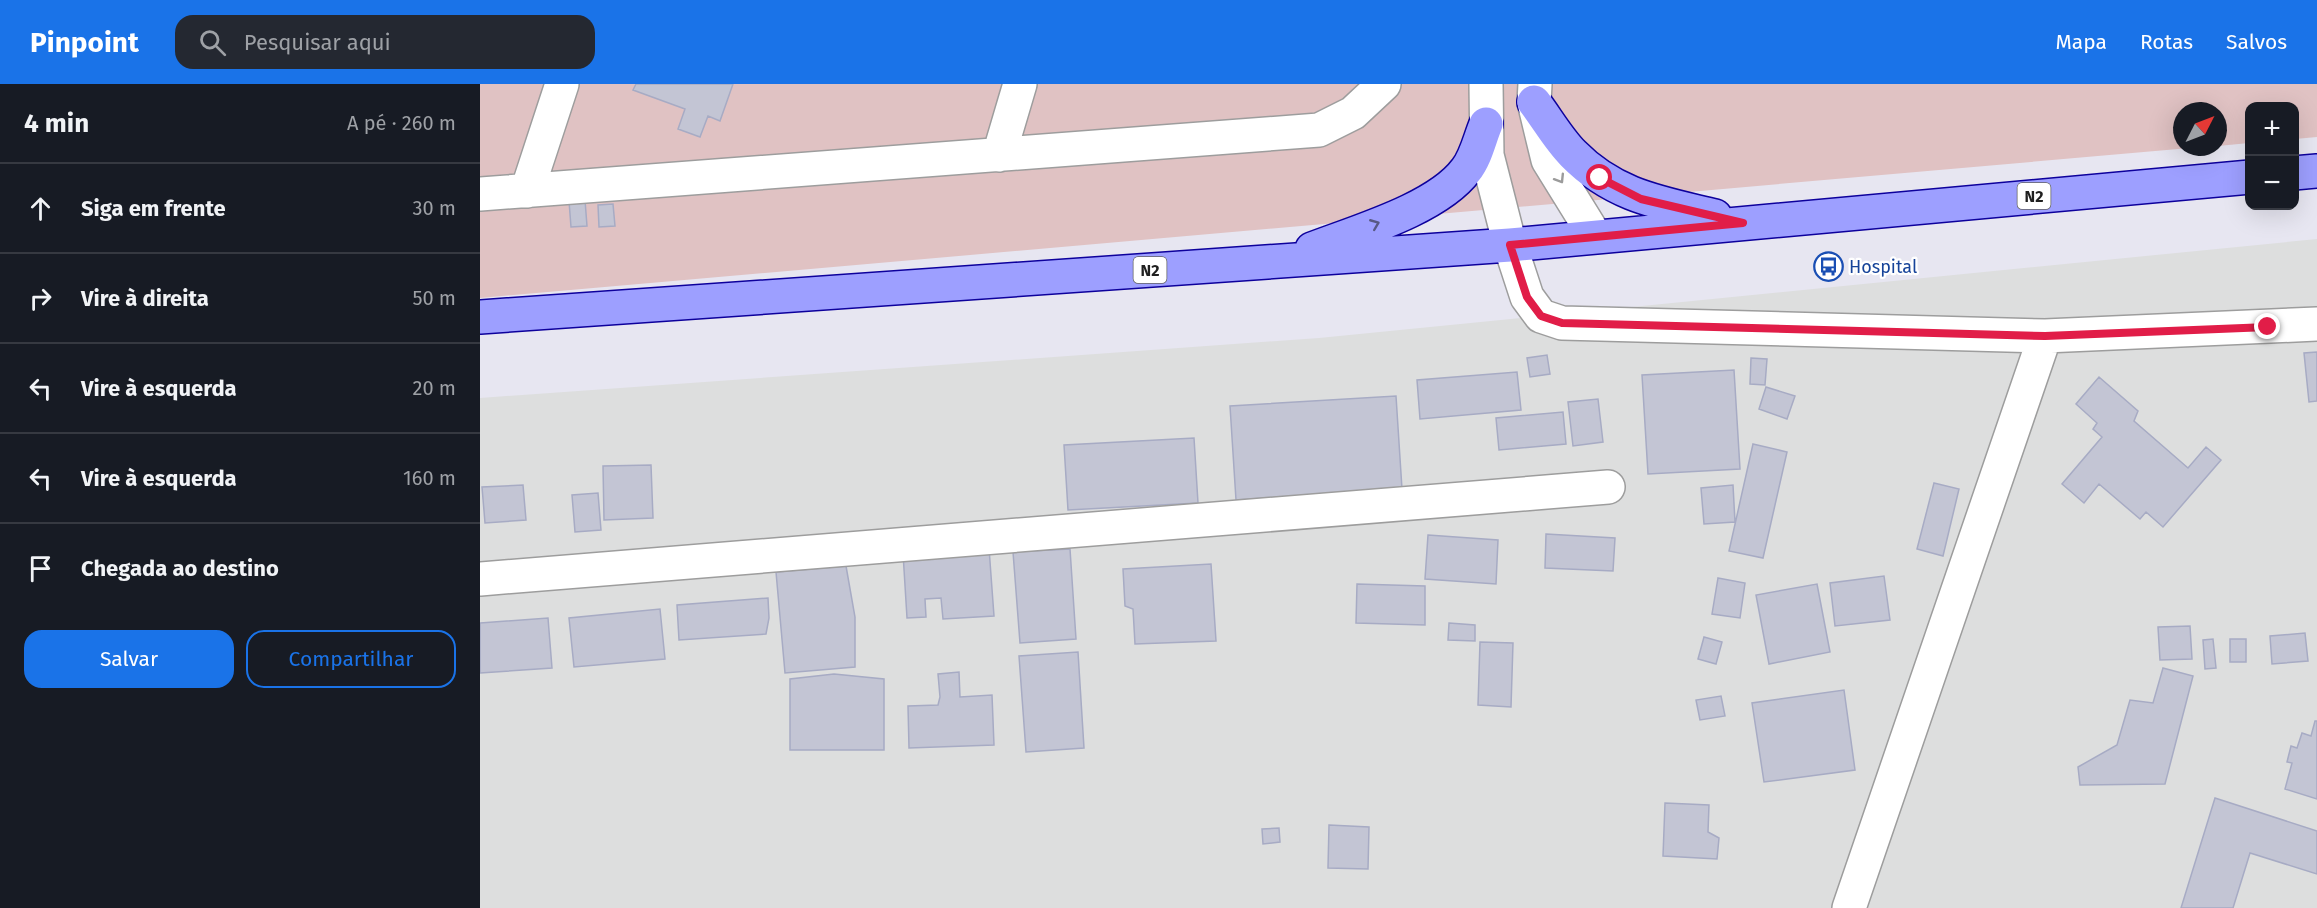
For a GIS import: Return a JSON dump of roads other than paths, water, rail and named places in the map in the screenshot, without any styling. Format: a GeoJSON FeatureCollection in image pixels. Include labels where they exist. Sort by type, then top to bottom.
{"type":"FeatureCollection","features":[{"type":"Feature","properties":{"kind":"main road"},"geometry":{"type":"LineString","coordinates":[[1534,93],[1572,153],[1600,178],[1641,199],[1743,223]]}},
{"type":"Feature","properties":{"kind":"main road"},"geometry":{"type":"LineString","coordinates":[[1282,261],[1432,199],[1453,185],[1468,169],[1486,124]]}},
{"type":"Feature","properties":{"kind":"main road"},"geometry":{"type":"LineString","coordinates":[[2299,173],[2317,171]]}},
{"type":"Feature","properties":{"kind":"main road","name":"N2"},"geometry":{"type":"LineString","coordinates":[[480,317],[1510,245],[2245,177]]}},
{"type":"Feature","properties":{"kind":"street"},"geometry":{"type":"LineString","coordinates":[[527,191],[562,84]]}},
{"type":"Feature","properties":{"kind":"street"},"geometry":{"type":"LineString","coordinates":[[999,155],[1020,84]]}},
{"type":"Feature","properties":{"kind":"street"},"geometry":{"type":"LineString","coordinates":[[480,194],[1319,130],[1353,113],[1384,84]]}},
{"type":"Feature","properties":{"kind":"street"},"geometry":{"type":"LineString","coordinates":[[1486,84],[1487,155],[1510,245],[1527,297],[1541,316],[1562,323],[2045,336],[2317,324]]}},
{"type":"Feature","properties":{"kind":"street"},"geometry":{"type":"LineString","coordinates":[[1534,93],[1548,160],[1595,236]]}},
{"type":"Feature","properties":{"kind":"street"},"geometry":{"type":"LineString","coordinates":[[1848,908],[2045,336]]}},
{"type":"Feature","properties":{"kind":"street"},"geometry":{"type":"LineString","coordinates":[[480,579],[1608,487]]}},
{"type":"Feature","properties":{"kind":"place","name":"Hospital"},"geometry":{"type":"Point","coordinates":[1828,267]}}]}
